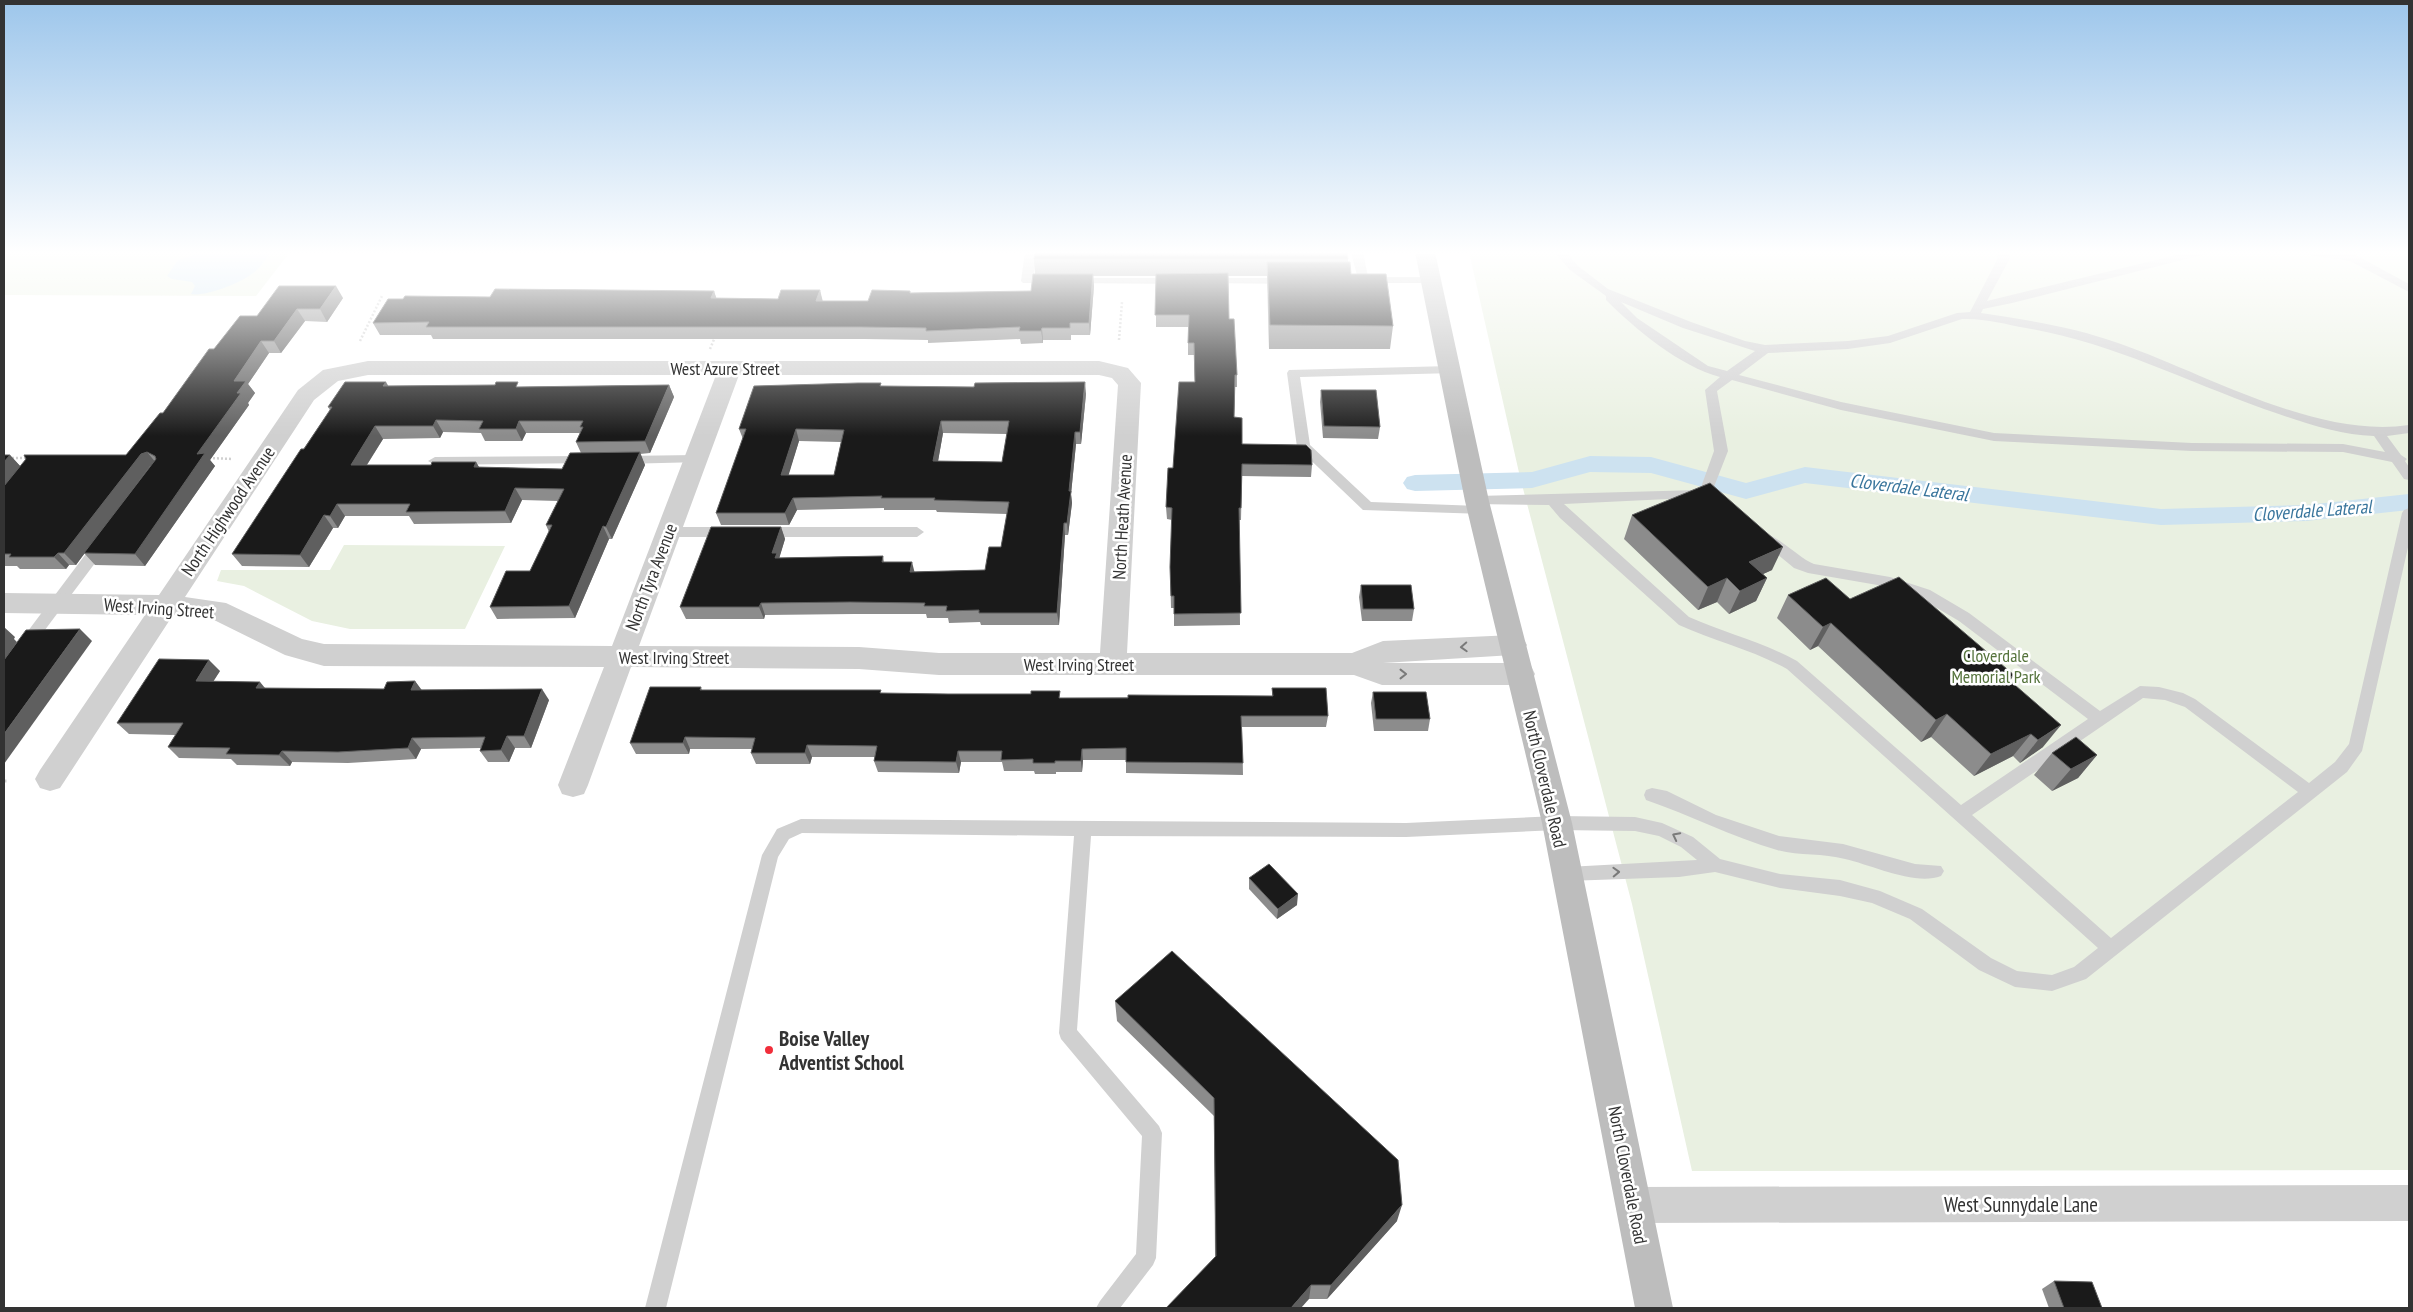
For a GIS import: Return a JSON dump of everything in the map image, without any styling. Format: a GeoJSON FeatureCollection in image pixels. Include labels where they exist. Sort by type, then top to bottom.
{"type":"FeatureCollection","features":[{"type":"Feature","properties":{"kind":"main road","name":"North Cloverdale Road"},"geometry":{"type":"LineString","coordinates":[[1439,313],[1478,506],[1557,823],[1654,1308]]}},
{"type":"Feature","properties":{"kind":"street","name":"West Azure Street"},"geometry":{"type":"LineString","coordinates":[[331,375],[368,368],[1099,368],[1120,374]]}},
{"type":"Feature","properties":{"kind":"street","name":"North Tyra Avenue"},"geometry":{"type":"LineString","coordinates":[[573,786],[730,368]]}},
{"type":"Feature","properties":{"kind":"street","name":"North Heath Avenue"},"geometry":{"type":"LineString","coordinates":[[1113,664],[1130,382],[1120,374]]}},
{"type":"Feature","properties":{"kind":"street","name":"North Highwood Avenue"},"geometry":{"type":"LineString","coordinates":[[50,779],[306,395],[331,375]]}},
{"type":"Feature","properties":{"kind":"street","name":"West Irving Street"},"geometry":{"type":"LineString","coordinates":[[4,603],[166,605],[217,610],[295,648],[324,655],[859,658],[939,664],[1355,664],[1382,674],[1520,674]]}},
{"type":"Feature","properties":{"kind":"street","name":"West Irving Street"},"geometry":{"type":"LineString","coordinates":[[1355,664],[1383,651],[1513,645]]}},
{"type":"Feature","properties":{"kind":"street","name":"West Sunnydale Lane"},"geometry":{"type":"LineString","coordinates":[[1634,1205],[2409,1203]]}},
{"type":"Feature","properties":{"kind":"lane"},"geometry":{"type":"LineString","coordinates":[[1626,313],[1663,342],[1704,369],[1841,406],[1994,437],[2192,447],[2343,448],[2400,459]]}},
{"type":"Feature","properties":{"kind":"lane"},"geometry":{"type":"LineString","coordinates":[[1658,313],[1742,344],[1765,349],[1848,345],[1890,339],[1969,313]]}},
{"type":"Feature","properties":{"kind":"lane"},"geometry":{"type":"LineString","coordinates":[[1985,313],[2127,350],[2258,404],[2323,424],[2357,432],[2379,434],[2409,429]]}},
{"type":"Feature","properties":{"kind":"lane"},"geometry":{"type":"LineString","coordinates":[[1451,370],[1292,373],[1304,448],[1368,507],[1478,506],[1687,493],[1711,497],[1721,451],[1711,390],[1765,349]]}},
{"type":"Feature","properties":{"kind":"lane"},"geometry":{"type":"LineString","coordinates":[[2379,434],[2400,459],[2409,476]]}},
{"type":"Feature","properties":{"kind":"lane"},"geometry":{"type":"LineString","coordinates":[[435,460],[696,459]]}},
{"type":"Feature","properties":{"kind":"lane"},"geometry":{"type":"LineString","coordinates":[[1553,500],[1565,515],[1684,620],[1708,632],[1774,655],[1792,665],[2111,949]]}},
{"type":"Feature","properties":{"kind":"lane"},"geometry":{"type":"LineString","coordinates":[[1567,874],[1679,870],[1715,865],[1780,881],[1840,888],[1874,896],[1916,914],[1985,964],[2015,979],[2052,983],[2080,973],[2341,767],[2356,746],[2404,564],[2409,513]]}},
{"type":"Feature","properties":{"kind":"lane"},"geometry":{"type":"LineString","coordinates":[[1754,527],[1798,564],[1813,569],[1890,582],[1925,594],[1964,617],[2100,719]]}},
{"type":"Feature","properties":{"kind":"lane"},"geometry":{"type":"LineString","coordinates":[[668,532],[917,532]]}},
{"type":"Feature","properties":{"kind":"lane"},"geometry":{"type":"LineString","coordinates":[[4,674],[110,533]]}},
{"type":"Feature","properties":{"kind":"lane"},"geometry":{"type":"LineString","coordinates":[[1959,815],[2140,692],[2154,691],[2174,695],[2190,703],[2310,792]]}},
{"type":"Feature","properties":{"kind":"lane"},"geometry":{"type":"LineString","coordinates":[[1652,795],[1661,796],[1740,832],[1779,843],[1844,851],[1915,871],[1936,871]]}},
{"type":"Feature","properties":{"kind":"lane"},"geometry":{"type":"LineString","coordinates":[[655,1308],[746,956],[770,855],[783,834],[802,826],[1406,830],[1557,823],[1635,824],[1662,830],[1687,842],[1715,865]]}},
{"type":"Feature","properties":{"kind":"lane"},"geometry":{"type":"LineString","coordinates":[[1083,829],[1068,1033],[1152,1133],[1146,1258],[1107,1308]]}},
{"type":"Feature","properties":{"kind":"path"},"geometry":{"type":"LineString","coordinates":[[360,341],[368,328],[373,313]]}},
{"type":"Feature","properties":{"kind":"path"},"geometry":{"type":"LineString","coordinates":[[1119,340],[1121,313]]}},
{"type":"Feature","properties":{"kind":"path"},"geometry":{"type":"LineString","coordinates":[[709,351],[716,333]]}},
{"type":"Feature","properties":{"kind":"path"},"geometry":{"type":"LineString","coordinates":[[4,458],[29,458]]}},
{"type":"Feature","properties":{"kind":"path"},"geometry":{"type":"LineString","coordinates":[[204,458],[233,459]]}},
{"type":"Feature","properties":{"kind":"green space","name":"Cloverdale Memorial Park"},"geometry":{"type":"Polygon","coordinates":[[[1483,313],[2409,313],[2409,1170],[1692,1171],[1632,904],[1520,477],[1483,313]]]}},
{"type":"Feature","properties":{"kind":"green space"},"geometry":{"type":"Polygon","coordinates":[[[344,545],[505,546],[465,629],[350,629],[312,621],[244,586],[217,581],[221,570],[330,570],[344,545]]]}},
{"type":"Feature","properties":{"kind":"building"},"geometry":{"type":"Polygon","coordinates":[[[259,313],[294,313],[274,341],[261,341],[234,381],[246,381],[237,393],[241,393],[197,454],[205,453],[135,554],[84,553],[156,459],[155,456],[147,452],[141,454],[64,553],[58,553],[54,557],[9,557],[11,554],[4,554],[4,486],[26,459],[24,455],[126,455],[160,413],[163,413],[209,349],[214,349],[240,316],[257,316],[259,313]]]}},
{"type":"Feature","properties":{"kind":"building"},"geometry":{"type":"Polygon","coordinates":[[[379,313],[1090,313],[1089,323],[1070,323],[1070,328],[1042,328],[1041,331],[1019,331],[1020,327],[926,331],[926,328],[861,327],[426,327],[429,322],[373,323],[379,313]]]}},
{"type":"Feature","properties":{"kind":"building"},"geometry":{"type":"Polygon","coordinates":[[[1155,313],[1229,313],[1229,319],[1234,319],[1237,375],[1235,375],[1234,417],[1242,418],[1242,444],[1306,445],[1311,450],[1312,465],[1242,464],[1241,508],[1239,508],[1241,613],[1174,614],[1174,596],[1171,596],[1170,567],[1172,508],[1166,507],[1168,468],[1173,468],[1179,382],[1195,382],[1194,343],[1188,343],[1189,315],[1155,315],[1155,313]]]}},
{"type":"Feature","properties":{"kind":"building"},"geometry":{"type":"Polygon","coordinates":[[[1269,313],[1391,313],[1393,326],[1270,325],[1269,313]]]}},
{"type":"Feature","properties":{"kind":"building"},"geometry":{"type":"Polygon","coordinates":[[[345,382],[386,382],[383,386],[495,385],[496,382],[518,382],[516,387],[669,385],[645,441],[576,442],[583,427],[580,427],[583,421],[519,421],[516,429],[479,429],[483,421],[436,420],[433,426],[375,426],[351,465],[431,465],[432,462],[476,462],[474,467],[562,469],[570,453],[640,452],[606,527],[603,526],[569,606],[490,607],[506,571],[530,571],[552,525],[546,525],[564,489],[515,488],[505,511],[406,512],[410,504],[337,504],[330,516],[324,515],[300,555],[232,554],[301,449],[304,449],[332,407],[328,407],[345,382]]]}},
{"type":"Feature","properties":{"kind":"building"},"geometry":{"type":"Polygon","coordinates":[[[1085,382],[1080,432],[1075,432],[1069,491],[1071,491],[1067,523],[1064,523],[1057,613],[979,613],[979,610],[946,611],[947,606],[924,606],[925,603],[761,603],[759,607],[680,607],[711,527],[781,527],[772,553],[777,553],[775,558],[883,556],[882,562],[912,562],[910,572],[985,570],[989,547],[1001,547],[1009,502],[934,500],[935,498],[881,498],[882,496],[793,498],[785,513],[716,513],[746,429],[739,429],[754,386],[881,383],[880,386],[974,387],[975,383],[1085,382]],[[941,421],[933,461],[1002,462],[1009,421],[941,421]],[[796,429],[781,475],[834,475],[844,430],[796,429]]]}},
{"type":"Feature","properties":{"kind":"building"},"geometry":{"type":"Polygon","coordinates":[[[1321,390],[1376,390],[1380,427],[1324,426],[1321,390]]]}},
{"type":"Feature","properties":{"kind":"building"},"geometry":{"type":"Polygon","coordinates":[[[4,455],[10,455],[4,462],[4,455]]]}},
{"type":"Feature","properties":{"kind":"building"},"geometry":{"type":"Polygon","coordinates":[[[1710,483],[1783,547],[1749,562],[1767,578],[1740,591],[1727,578],[1708,587],[1632,515],[1710,483]]]}},
{"type":"Feature","properties":{"kind":"building"},"geometry":{"type":"Polygon","coordinates":[[[1899,577],[2014,675],[2008,679],[2061,725],[2038,740],[2031,734],[1991,754],[1947,714],[1936,720],[1831,623],[1823,627],[1788,595],[1826,578],[1850,599],[1899,577]]]}},
{"type":"Feature","properties":{"kind":"building"},"geometry":{"type":"Polygon","coordinates":[[[1361,585],[1411,585],[1414,609],[1363,609],[1361,585]]]}},
{"type":"Feature","properties":{"kind":"building"},"geometry":{"type":"Polygon","coordinates":[[[80,629],[4,734],[4,660],[26,630],[80,629]]]}},
{"type":"Feature","properties":{"kind":"building"},"geometry":{"type":"Polygon","coordinates":[[[159,659],[209,660],[196,681],[260,682],[256,688],[384,689],[387,682],[415,681],[411,690],[542,689],[524,736],[507,736],[501,750],[480,751],[485,737],[412,738],[408,748],[338,752],[282,751],[279,755],[226,754],[230,748],[168,747],[183,723],[117,723],[159,659]]]}},
{"type":"Feature","properties":{"kind":"building"},"geometry":{"type":"Polygon","coordinates":[[[650,687],[701,687],[700,690],[881,690],[880,693],[948,694],[1031,694],[1031,691],[1060,691],[1059,698],[1128,698],[1128,695],[1273,696],[1272,688],[1326,688],[1328,716],[1241,716],[1243,763],[1126,762],[1126,748],[1082,749],[1081,761],[1055,761],[1055,763],[1033,763],[1033,759],[1001,760],[1002,751],[958,751],[956,762],[874,761],[877,746],[807,745],[805,753],[751,753],[755,738],[685,737],[683,743],[630,743],[650,687]]]}},
{"type":"Feature","properties":{"kind":"building"},"geometry":{"type":"Polygon","coordinates":[[[1373,692],[1426,692],[1430,719],[1376,719],[1373,692]]]}},
{"type":"Feature","properties":{"kind":"building"},"geometry":{"type":"Polygon","coordinates":[[[2076,737],[2097,755],[2071,769],[2052,753],[2076,737]]]}},
{"type":"Feature","properties":{"kind":"building"},"geometry":{"type":"Polygon","coordinates":[[[1269,864],[1298,894],[1278,909],[1249,878],[1269,864]]]}},
{"type":"Feature","properties":{"kind":"building"},"geometry":{"type":"Polygon","coordinates":[[[1172,951],[1398,1160],[1402,1205],[1331,1285],[1311,1285],[1291,1308],[1166,1308],[1216,1256],[1214,1098],[1115,1001],[1172,951]]]}},
{"type":"Feature","properties":{"kind":"building"},"geometry":{"type":"Polygon","coordinates":[[[2054,1281],[2092,1282],[2102,1308],[2064,1308],[2054,1281]]]}},
{"type":"Feature","properties":{"kind":"waterway","name":"Cloverdale Lateral"},"geometry":{"type":"LineString","coordinates":[[1415,483],[1532,480],[1590,464],[1651,465],[1746,491],[1805,475],[2161,517],[2306,513],[2409,502]]}},
{"type":"Feature","properties":{"kind":"place","name":"Boise Valley Adventist School"},"geometry":{"type":"Point","coordinates":[769,1050]}}]}
